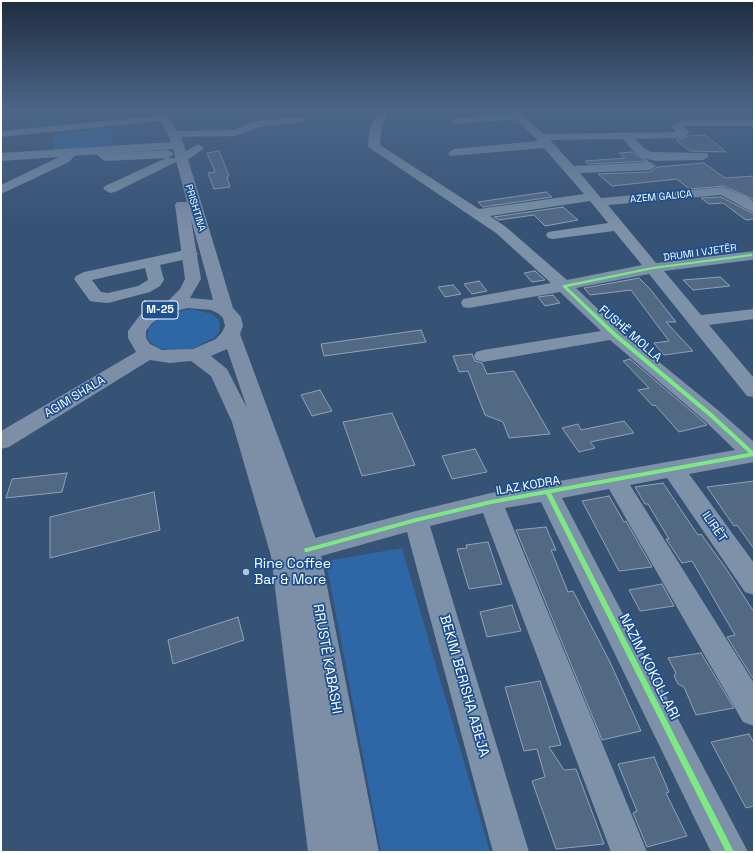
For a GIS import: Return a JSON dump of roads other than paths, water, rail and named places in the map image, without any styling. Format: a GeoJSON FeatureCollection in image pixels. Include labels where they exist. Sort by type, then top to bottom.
{"type":"FeatureCollection","features":[{"type":"Feature","properties":{"kind":"main road"},"geometry":{"type":"LineString","coordinates":[[1,157],[158,149]]}},
{"type":"Feature","properties":{"kind":"main road","name":"PRISHTINA"},"geometry":{"type":"LineString","coordinates":[[173,149],[185,214],[193,279],[191,284],[173,306]]}},
{"type":"Feature","properties":{"kind":"main road","name":"PRISHTINA"},"geometry":{"type":"LineString","coordinates":[[173,149],[228,322]]}},
{"type":"Feature","properties":{"kind":"main road","name":"PRISHTINA"},"geometry":{"type":"LineString","coordinates":[[144,348],[137,338],[140,325],[153,314],[173,306],[202,303],[215,305],[228,322]]}},
{"type":"Feature","properties":{"kind":"main road"},"geometry":{"type":"LineString","coordinates":[[144,348],[170,357],[195,355],[210,350],[223,343],[228,322]]}},
{"type":"Feature","properties":{"kind":"main road","name":"RRUSTË KABASHI"},"geometry":{"type":"LineString","coordinates":[[228,322],[307,550],[362,852]]}},
{"type":"Feature","properties":{"kind":"main road","name":"AGIM SHALA"},"geometry":{"type":"LineString","coordinates":[[1,424],[144,348]]}},
{"type":"Feature","properties":{"kind":"main road","name":"AGIM SHALA"},"geometry":{"type":"LineString","coordinates":[[1,441],[144,348]]}},
{"type":"Feature","properties":{"kind":"main road","name":"RRUSTË KABASHI"},"geometry":{"type":"LineString","coordinates":[[195,355],[205,360],[220,373],[243,422],[284,556],[326,852]]}},
{"type":"Feature","properties":{"kind":"street"},"geometry":{"type":"LineString","coordinates":[[110,189],[172,149]]}},
{"type":"Feature","properties":{"kind":"street","name":"FUSHË MOLLA"},"geometry":{"type":"LineString","coordinates":[[378,149],[501,230],[564,286],[614,334],[712,416],[754,454]]}},
{"type":"Feature","properties":{"kind":"street"},"geometry":{"type":"LineString","coordinates":[[454,152],[480,149]]}},
{"type":"Feature","properties":{"kind":"street","name":"DRUMI I VJETËR"},"geometry":{"type":"LineString","coordinates":[[550,149],[580,180],[754,391]]}},
{"type":"Feature","properties":{"kind":"street"},"geometry":{"type":"LineString","coordinates":[[640,149],[647,155],[656,157],[703,156]]}},
{"type":"Feature","properties":{"kind":"street"},"geometry":{"type":"LineString","coordinates":[[1,190],[65,159],[71,153]]}},
{"type":"Feature","properties":{"kind":"street"},"geometry":{"type":"LineString","coordinates":[[570,170],[650,166]]}},
{"type":"Feature","properties":{"kind":"street"},"geometry":{"type":"LineString","coordinates":[[580,180],[630,177]]}},
{"type":"Feature","properties":{"kind":"street","name":"AZEM GALICA"},"geometry":{"type":"LineString","coordinates":[[596,200],[754,190]]}},
{"type":"Feature","properties":{"kind":"street"},"geometry":{"type":"LineString","coordinates":[[723,191],[753,208]]}},
{"type":"Feature","properties":{"kind":"street"},"geometry":{"type":"LineString","coordinates":[[476,214],[596,200]]}},
{"type":"Feature","properties":{"kind":"street"},"geometry":{"type":"LineString","coordinates":[[553,235],[618,226]]}},
{"type":"Feature","properties":{"kind":"street"},"geometry":{"type":"LineString","coordinates":[[152,262],[190,254]]}},
{"type":"Feature","properties":{"kind":"street","name":"DRUMI I VJETËR"},"geometry":{"type":"LineString","coordinates":[[652,268],[751,255]]}},
{"type":"Feature","properties":{"kind":"street"},"geometry":{"type":"LineString","coordinates":[[469,303],[652,268]]}},
{"type":"Feature","properties":{"kind":"street"},"geometry":{"type":"LineString","coordinates":[[696,321],[754,314]]}},
{"type":"Feature","properties":{"kind":"street"},"geometry":{"type":"LineString","coordinates":[[483,356],[614,334]]}},
{"type":"Feature","properties":{"kind":"street","name":"ILAZ KODRA"},"geometry":{"type":"LineString","coordinates":[[307,550],[416,520],[491,502],[548,493],[754,454]]}},
{"type":"Feature","properties":{"kind":"street","name":"ILIRËT"},"geometry":{"type":"LineString","coordinates":[[673,469],[754,584]]}},
{"type":"Feature","properties":{"kind":"street"},"geometry":{"type":"LineString","coordinates":[[615,480],[754,711]]}},
{"type":"Feature","properties":{"kind":"street","name":"NAZIM KOKOLLARI"},"geometry":{"type":"LineString","coordinates":[[548,493],[730,852]]}},
{"type":"Feature","properties":{"kind":"street"},"geometry":{"type":"LineString","coordinates":[[491,502],[629,852]]}},
{"type":"Feature","properties":{"kind":"street","name":"BEKIM BERISHA ABEJA"},"geometry":{"type":"LineString","coordinates":[[416,520],[511,852]]}},
{"type":"Feature","properties":{"kind":"place","name":"Rine Coffee Bar & More"},"geometry":{"type":"Point","coordinates":[246,572]}}]}
